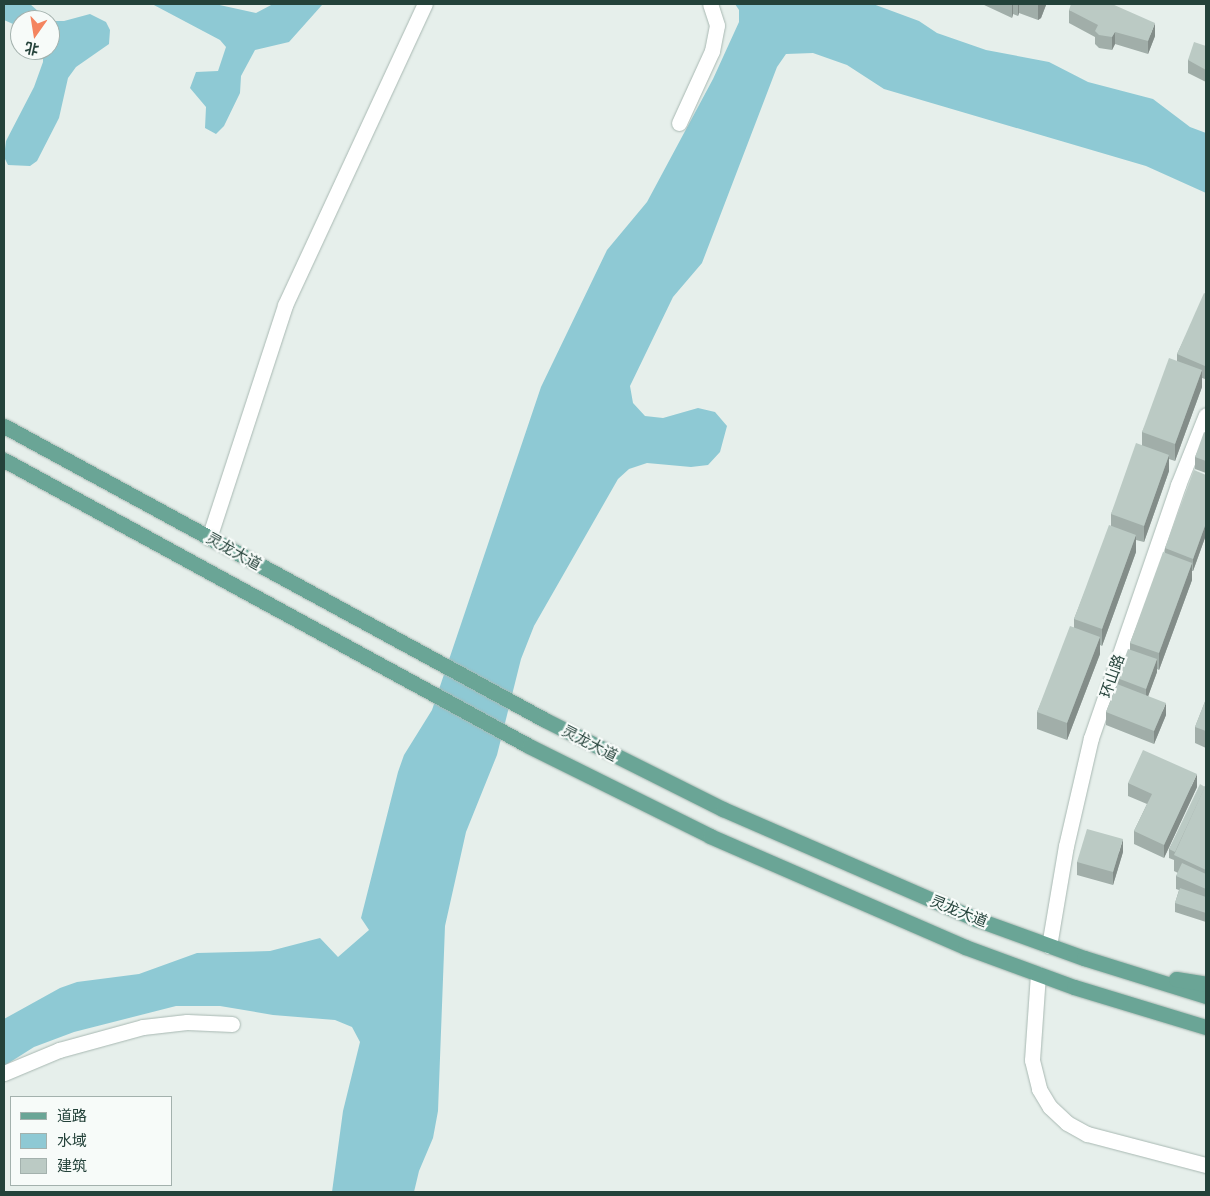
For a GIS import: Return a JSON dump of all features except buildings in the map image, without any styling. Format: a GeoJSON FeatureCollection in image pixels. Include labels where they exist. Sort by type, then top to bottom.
{"type":"FeatureCollection","features":[{"type":"Feature","properties":{"kind":"main road","name":"灵龙大道"},"geometry":{"type":"LineString","coordinates":[[4,426],[536,715],[714,805],[839,861],[1049,946],[1206,996]]}},
{"type":"Feature","properties":{"kind":"main road","name":"灵龙大道"},"geometry":{"type":"LineString","coordinates":[[4,460],[529,746],[710,836],[818,885],[1038,974],[1206,1027]]}},
{"type":"Feature","properties":{"kind":"main road"},"geometry":{"type":"LineString","coordinates":[[1123,970],[1206,984]]}},
{"type":"Feature","properties":{"kind":"main road"},"geometry":{"type":"LineString","coordinates":[[1085,990],[1206,1037]]}},
{"type":"Feature","properties":{"kind":"street"},"geometry":{"type":"LineString","coordinates":[[209,538],[285,305],[425,4]]}},
{"type":"Feature","properties":{"kind":"street"},"geometry":{"type":"LineString","coordinates":[[679,124],[712,51],[716,25],[710,4]]}},
{"type":"Feature","properties":{"kind":"street","name":"环山路"},"geometry":{"type":"LineString","coordinates":[[1049,946],[1066,846],[1092,738],[1178,485],[1206,415]]}},
{"type":"Feature","properties":{"kind":"street"},"geometry":{"type":"LineString","coordinates":[[1038,974],[1032,1060],[1039,1089],[1050,1107],[1067,1123],[1087,1134],[1206,1165]]}},
{"type":"Feature","properties":{"kind":"street"},"geometry":{"type":"LineString","coordinates":[[4,1073],[59,1050],[143,1027],[187,1022],[232,1024]]}},
{"type":"Feature","properties":{"kind":"water"},"geometry":{"type":"Polygon","coordinates":[[[4,4],[30,4],[37,10],[10,10],[10,23],[4,20],[4,4]]]}},
{"type":"Feature","properties":{"kind":"water"},"geometry":{"type":"Polygon","coordinates":[[[152,4],[215,4],[256,13],[273,4],[322,5],[289,42],[255,50],[241,76],[240,93],[224,126],[216,134],[205,128],[206,107],[190,88],[196,72],[218,71],[226,47],[220,40],[152,4]]]}},
{"type":"Feature","properties":{"kind":"water"},"geometry":{"type":"Polygon","coordinates":[[[735,4],[873,4],[919,21],[937,33],[986,50],[1049,62],[1088,82],[1153,99],[1190,127],[1206,133],[1206,193],[1146,166],[884,89],[847,65],[813,53],[786,54],[777,67],[702,263],[673,297],[630,386],[633,403],[645,416],[663,418],[698,408],[715,412],[727,426],[720,452],[708,465],[691,467],[647,463],[629,469],[618,479],[534,626],[521,659],[497,755],[466,832],[445,926],[438,1111],[433,1138],[419,1171],[414,1192],[332,1192],[343,1111],[360,1042],[352,1027],[335,1020],[273,1015],[220,1006],[176,1006],[74,1032],[34,1047],[4,1066],[4,1019],[60,988],[77,982],[139,974],[197,953],[270,951],[320,938],[338,957],[369,930],[361,918],[398,772],[404,755],[432,710],[541,387],[607,250],[647,202],[713,79],[739,22],[739,10],[735,4]]]}},
{"type":"Feature","properties":{"kind":"water"},"geometry":{"type":"Polygon","coordinates":[[[90,14],[106,22],[110,30],[109,44],[76,67],[68,78],[59,118],[37,161],[30,166],[8,165],[4,157],[6,141],[34,87],[43,60],[60,60],[60,21],[90,14]]]}}]}
